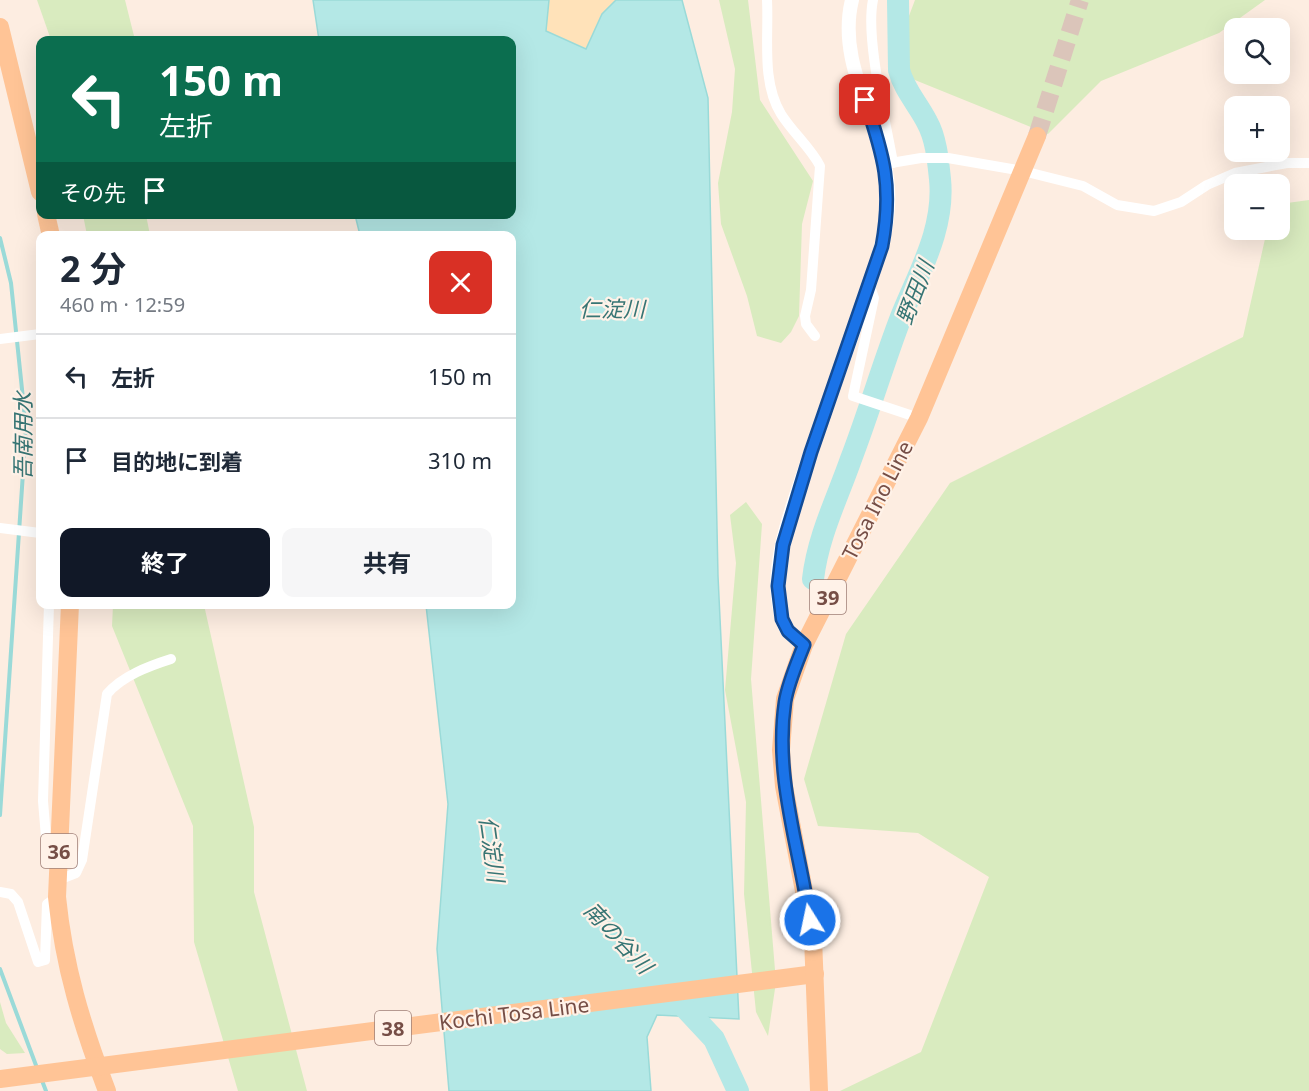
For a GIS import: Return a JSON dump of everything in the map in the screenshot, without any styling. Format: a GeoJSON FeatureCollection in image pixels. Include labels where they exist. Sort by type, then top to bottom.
{"type":"FeatureCollection","features":[{"type":"Feature","properties":{"kind":"main road"},"geometry":{"type":"LineString","coordinates":[[0,27],[36,176]]}},
{"type":"Feature","properties":{"kind":"main road","name":"Tosa Ino Line"},"geometry":{"type":"LineString","coordinates":[[819,1091],[813,938],[784,786],[781,750],[785,699],[804,645],[919,418],[1038,135]]}},
{"type":"Feature","properties":{"kind":"main road","name":"36"},"geometry":{"type":"LineString","coordinates":[[70,609],[57,888],[61,941],[71,989],[107,1091]]}},
{"type":"Feature","properties":{"kind":"main road","name":"Kochi Tosa Line"},"geometry":{"type":"LineString","coordinates":[[0,1079],[814,974]]}},
{"type":"Feature","properties":{"kind":"street"},"geometry":{"type":"LineString","coordinates":[[767,0],[768,65],[773,96],[781,114],[813,153],[820,166],[810,290],[805,316],[806,324],[815,336]]}},
{"type":"Feature","properties":{"kind":"street"},"geometry":{"type":"LineString","coordinates":[[852,0],[847,33],[853,64],[889,164]]}},
{"type":"Feature","properties":{"kind":"street"},"geometry":{"type":"LineString","coordinates":[[804,645],[788,631],[782,619],[778,586],[779,565],[791,512],[882,246],[887,217],[889,164],[875,57],[873,0]]}},
{"type":"Feature","properties":{"kind":"street"},"geometry":{"type":"LineString","coordinates":[[889,164],[921,158],[948,158],[1023,171],[1083,186],[1117,206],[1154,211],[1181,202],[1207,185],[1234,173],[1287,163],[1309,163]]}},
{"type":"Feature","properties":{"kind":"street"},"geometry":{"type":"LineString","coordinates":[[869,283],[874,298],[853,393],[855,398],[919,418]]}},
{"type":"Feature","properties":{"kind":"street"},"geometry":{"type":"LineString","coordinates":[[4,338],[36,334]]}},
{"type":"Feature","properties":{"kind":"street"},"geometry":{"type":"LineString","coordinates":[[2,528],[36,533]]}},
{"type":"Feature","properties":{"kind":"street"},"geometry":{"type":"LineString","coordinates":[[49,609],[43,801],[46,837],[59,846]]}},
{"type":"Feature","properties":{"kind":"street"},"geometry":{"type":"LineString","coordinates":[[2,892],[11,894],[18,902],[38,962],[45,960],[47,904],[57,888],[76,873],[82,860],[107,694],[114,686],[149,666],[171,659]]}},
{"type":"Feature","properties":{"kind":"green space"},"geometry":{"type":"Polygon","coordinates":[[[37,0],[125,0],[134,36],[50,36],[37,0]]]}},
{"type":"Feature","properties":{"kind":"green space"},"geometry":{"type":"Polygon","coordinates":[[[719,0],[748,0],[760,100],[813,181],[802,224],[799,316],[791,332],[781,343],[757,336],[747,296],[721,224],[718,183],[732,112],[735,69],[719,0]]]}},
{"type":"Feature","properties":{"kind":"green space"},"geometry":{"type":"Polygon","coordinates":[[[915,0],[1265,0],[1240,18],[1224,18],[1224,29],[1219,33],[1101,81],[1048,134],[905,76],[901,37],[915,0]]]}},
{"type":"Feature","properties":{"kind":"green space"},"geometry":{"type":"Polygon","coordinates":[[[1309,200],[1309,1091],[840,1091],[921,1052],[989,877],[918,833],[818,826],[804,779],[846,634],[950,483],[1243,337],[1265,240],[1290,240],[1290,203],[1309,200]]]}},
{"type":"Feature","properties":{"kind":"green space"},"geometry":{"type":"Polygon","coordinates":[[[84,219],[147,219],[149,231],[86,231],[84,219]]]}},
{"type":"Feature","properties":{"kind":"green space"},"geometry":{"type":"Polygon","coordinates":[[[746,502],[762,524],[751,679],[776,982],[768,1036],[756,1012],[744,894],[746,802],[725,690],[736,563],[730,515],[746,502]]]}},
{"type":"Feature","properties":{"kind":"green space"},"geometry":{"type":"Polygon","coordinates":[[[113,609],[205,609],[254,827],[254,892],[307,1091],[238,1091],[194,942],[193,826],[112,626],[113,609]]]}},
{"type":"Feature","properties":{"kind":"green space"},"geometry":{"type":"Polygon","coordinates":[[[0,1002],[6,1023],[25,1053],[7,1054],[0,1049],[0,1002]]]}},
{"type":"Feature","properties":{"kind":"sand"},"geometry":{"type":"Polygon","coordinates":[[[549,0],[616,0],[602,14],[587,49],[546,31],[549,0]]]}},
{"type":"Feature","properties":{"kind":"water","name":"仁淀川"},"geometry":{"type":"Polygon","coordinates":[[[313,0],[549,0],[546,31],[586,49],[602,14],[616,0],[682,0],[708,98],[718,576],[739,1019],[657,1015],[647,1037],[651,1091],[449,1091],[437,949],[448,804],[426,609],[516,609],[516,231],[359,231],[356,219],[516,219],[516,36],[318,36],[313,0]]]}},
{"type":"Feature","properties":{"kind":"waterway","name":"野田川"},"geometry":{"type":"LineString","coordinates":[[813,579],[815,563],[829,518],[901,317],[923,267],[939,215],[940,179],[935,142],[899,70],[898,0]]}},
{"type":"Feature","properties":{"kind":"waterway","name":"吾南用水"},"geometry":{"type":"LineString","coordinates":[[0,238],[11,283],[26,428],[0,815]]}},
{"type":"Feature","properties":{"kind":"waterway","name":"吾南用水"},"geometry":{"type":"LineString","coordinates":[[0,969],[37,1068]]}},
{"type":"Feature","properties":{"kind":"waterway","name":"南の谷川"},"geometry":{"type":"LineString","coordinates":[[672,994],[714,1039],[738,1091]]}},
{"type":"Feature","properties":{"kind":"waterway","name":"吾南用水"},"geometry":{"type":"LineString","coordinates":[[41,1078],[46,1091]]}},
{"type":"Feature","properties":{"kind":"tunnel"},"geometry":{"type":"LineString","coordinates":[[1037,136],[1080,0]]}},
{"type":"Feature","properties":{"kind":"route"},"geometry":{"type":"LineString","coordinates":[[810,920],[784,786],[781,750],[785,699],[804,645],[788,631],[782,619],[778,586],[779,565],[791,512],[882,246],[887,217],[888,183],[878,137],[865,100]]}}]}
